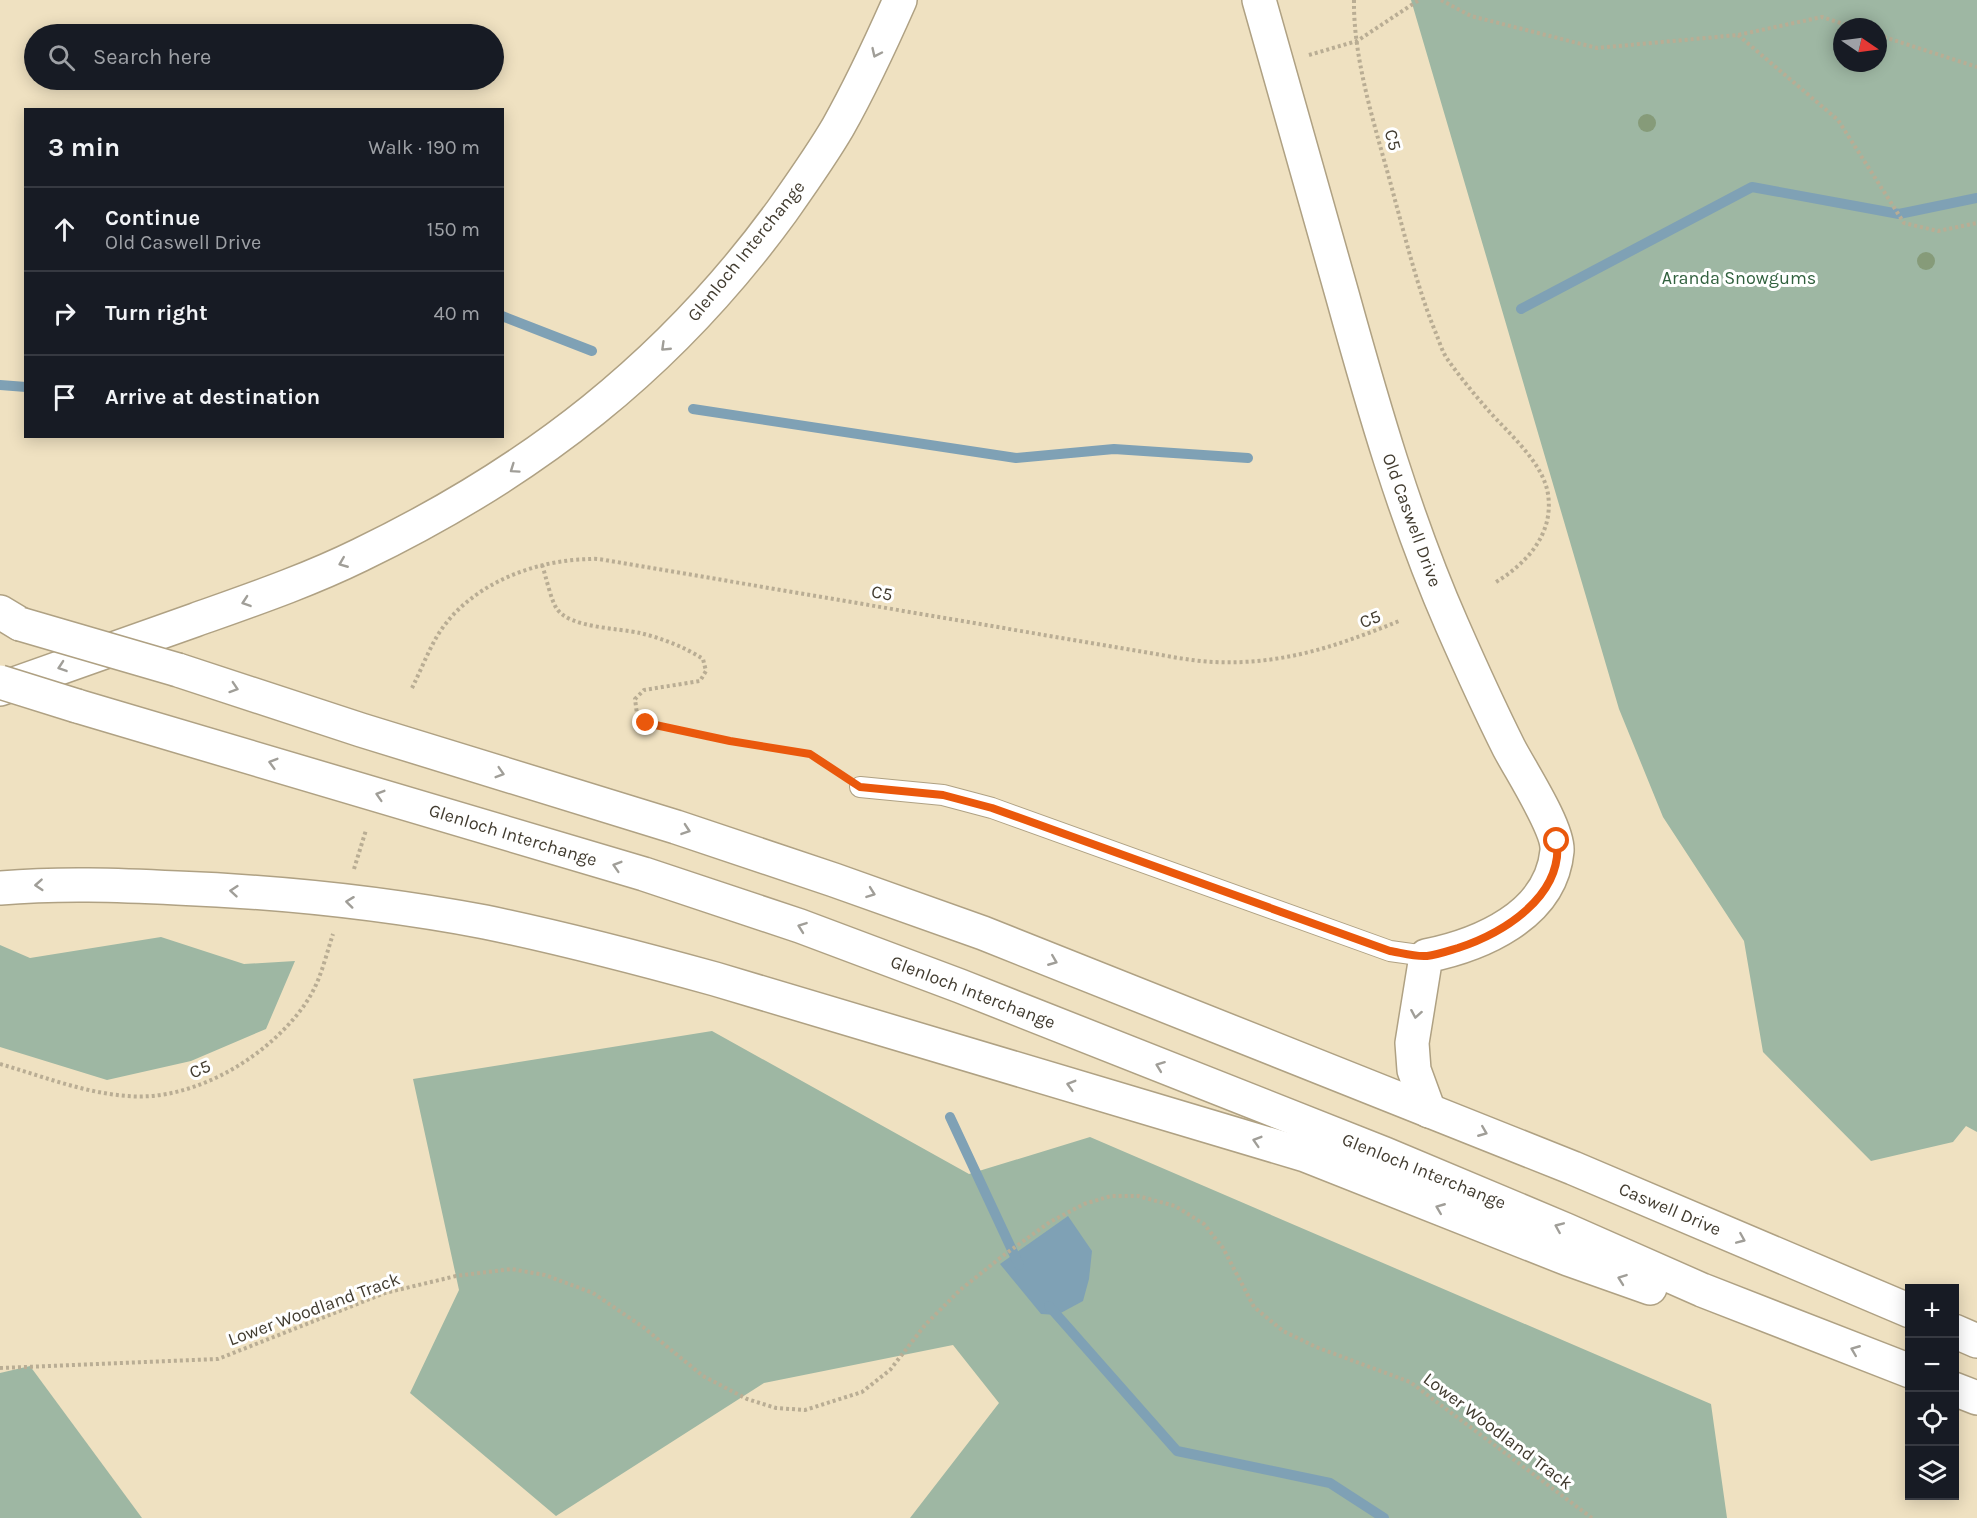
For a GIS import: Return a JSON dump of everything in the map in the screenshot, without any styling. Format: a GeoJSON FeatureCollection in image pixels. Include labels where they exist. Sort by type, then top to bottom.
{"type":"FeatureCollection","features":[{"type":"Feature","properties":{"kind":"main road","name":"Glenloch Interchange"},"geometry":{"type":"LineString","coordinates":[[0,689],[278,591],[358,557],[422,524],[504,476],[584,418],[650,362],[688,324],[728,280],[769,228],[805,179],[837,128],[900,0]]}},
{"type":"Feature","properties":{"kind":"main road","name":"Old Caswell Drive"},"geometry":{"type":"LineString","coordinates":[[1259,0],[1398,488],[1426,563],[1460,643],[1557,841],[1555,865],[1548,883],[1536,901],[1520,917],[1496,932],[1468,944],[1426,956]]}},
{"type":"Feature","properties":{"kind":"main road"},"geometry":{"type":"LineString","coordinates":[[7,618],[675,827],[834,880],[983,933],[1429,1111]]}},
{"type":"Feature","properties":{"kind":"main road","name":"Glenloch Interchange"},"geometry":{"type":"LineString","coordinates":[[0,682],[633,870],[800,926],[960,986],[1385,1154],[1702,1290],[1905,1369]]}},
{"type":"Feature","properties":{"kind":"main road"},"geometry":{"type":"LineString","coordinates":[[0,888],[47,884],[139,886],[347,901],[484,922],[630,955],[1305,1155],[1568,1259],[1709,1309],[1800,1327]]}},
{"type":"Feature","properties":{"kind":"main road"},"geometry":{"type":"LineString","coordinates":[[1426,956],[1412,1043],[1414,1070],[1429,1111]]}},
{"type":"Feature","properties":{"kind":"main road","name":"Caswell Drive"},"geometry":{"type":"LineString","coordinates":[[1429,1111],[1573,1168],[1905,1309]]}},
{"type":"Feature","properties":{"kind":"main road"},"geometry":{"type":"LineString","coordinates":[[1959,1333],[1977,1341]]}},
{"type":"Feature","properties":{"kind":"main road"},"geometry":{"type":"LineString","coordinates":[[1959,1391],[1977,1398]]}},
{"type":"Feature","properties":{"kind":"lane","name":"Old Caswell Drive"},"geometry":{"type":"LineString","coordinates":[[860,787],[937,794],[992,808],[1390,951],[1426,956]]}},
{"type":"Feature","properties":{"kind":"path","name":"C5"},"geometry":{"type":"LineString","coordinates":[[1354,0],[1363,77],[1411,261],[1430,318],[1446,358],[1534,463],[1548,492],[1549,509],[1546,526],[1539,542],[1520,566],[1496,582]]}},
{"type":"Feature","properties":{"kind":"path"},"geometry":{"type":"LineString","coordinates":[[1277,65],[1357,41],[1419,0]]}},
{"type":"Feature","properties":{"kind":"path"},"geometry":{"type":"LineString","coordinates":[[1441,0],[1471,16],[1597,48],[1737,35],[1822,17],[1833,21]]}},
{"type":"Feature","properties":{"kind":"path"},"geometry":{"type":"LineString","coordinates":[[1737,35],[1838,120],[1904,223],[1938,231],[1977,223]]}},
{"type":"Feature","properties":{"kind":"path"},"geometry":{"type":"LineString","coordinates":[[1887,38],[1977,67]]}},
{"type":"Feature","properties":{"kind":"path","name":"C5"},"geometry":{"type":"LineString","coordinates":[[412,688],[437,637],[457,611],[476,594],[502,580],[542,565],[590,559],[1214,662],[1259,661],[1299,655],[1345,643],[1399,621]]}},
{"type":"Feature","properties":{"kind":"path"},"geometry":{"type":"LineString","coordinates":[[542,565],[557,609],[571,620],[641,633],[689,650],[703,659],[706,671],[700,681],[644,690],[635,699],[637,714],[646,723],[730,741],[810,754],[860,787]]}},
{"type":"Feature","properties":{"kind":"path"},"geometry":{"type":"LineString","coordinates":[[351,879],[366,830]]}},
{"type":"Feature","properties":{"kind":"path","name":"C5"},"geometry":{"type":"LineString","coordinates":[[0,1064],[98,1093],[131,1097],[168,1094],[202,1084],[234,1068],[291,1023],[310,996],[323,967],[335,926]]}},
{"type":"Feature","properties":{"kind":"path","name":"Lower Woodland Track"},"geometry":{"type":"LineString","coordinates":[[0,1368],[218,1359],[385,1293],[456,1276],[511,1269],[546,1275],[593,1293],[643,1327],[703,1376],[747,1400],[776,1408],[805,1410],[862,1392],[890,1370],[925,1326],[960,1290],[1050,1222],[1084,1204],[1111,1196],[1138,1196],[1174,1206],[1203,1224],[1223,1248],[1254,1306],[1283,1331],[1316,1347],[1410,1382],[1592,1518]]}},
{"type":"Feature","properties":{"kind":"green space","name":"Aranda Snowgums"},"geometry":{"type":"Polygon","coordinates":[[[1411,0],[1977,0],[1977,1132],[1966,1126],[1953,1142],[1871,1161],[1763,1052],[1744,941],[1663,817],[1619,709],[1411,0]]]}},
{"type":"Feature","properties":{"kind":"green space"},"geometry":{"type":"Polygon","coordinates":[[[161,937],[244,964],[295,961],[266,1029],[191,1061],[107,1080],[0,1047],[0,945],[30,958],[161,937]]]}},
{"type":"Feature","properties":{"kind":"green space"},"geometry":{"type":"Polygon","coordinates":[[[712,1031],[969,1174],[1090,1137],[1711,1404],[1727,1518],[910,1518],[999,1403],[953,1345],[764,1383],[556,1516],[410,1393],[459,1290],[413,1079],[712,1031]]]}},
{"type":"Feature","properties":{"kind":"green space"},"geometry":{"type":"Polygon","coordinates":[[[30,1366],[142,1518],[0,1518],[0,1373],[30,1366]]]}},
{"type":"Feature","properties":{"kind":"water"},"geometry":{"type":"Polygon","coordinates":[[[1068,1216],[1092,1251],[1089,1279],[1083,1301],[1057,1315],[1041,1314],[1000,1264],[1068,1216]]]}},
{"type":"Feature","properties":{"kind":"waterway"},"geometry":{"type":"LineString","coordinates":[[1521,309],[1752,187],[1899,214],[1977,198]]}},
{"type":"Feature","properties":{"kind":"waterway"},"geometry":{"type":"LineString","coordinates":[[504,317],[592,351]]}},
{"type":"Feature","properties":{"kind":"waterway"},"geometry":{"type":"LineString","coordinates":[[0,385],[24,387]]}},
{"type":"Feature","properties":{"kind":"waterway"},"geometry":{"type":"LineString","coordinates":[[693,409],[1016,458],[1114,449],[1248,458]]}},
{"type":"Feature","properties":{"kind":"waterway"},"geometry":{"type":"LineString","coordinates":[[950,1117],[1019,1265]]}},
{"type":"Feature","properties":{"kind":"waterway"},"geometry":{"type":"LineString","coordinates":[[1049,1306],[1177,1451],[1330,1483],[1384,1518]]}},
{"type":"Feature","properties":{"kind":"route"},"geometry":{"type":"LineString","coordinates":[[646,723],[730,741],[810,754],[860,787],[943,795],[992,808],[1390,951],[1426,956],[1468,944],[1496,932],[1520,917],[1536,901],[1548,883],[1555,865],[1557,841]]}}]}
